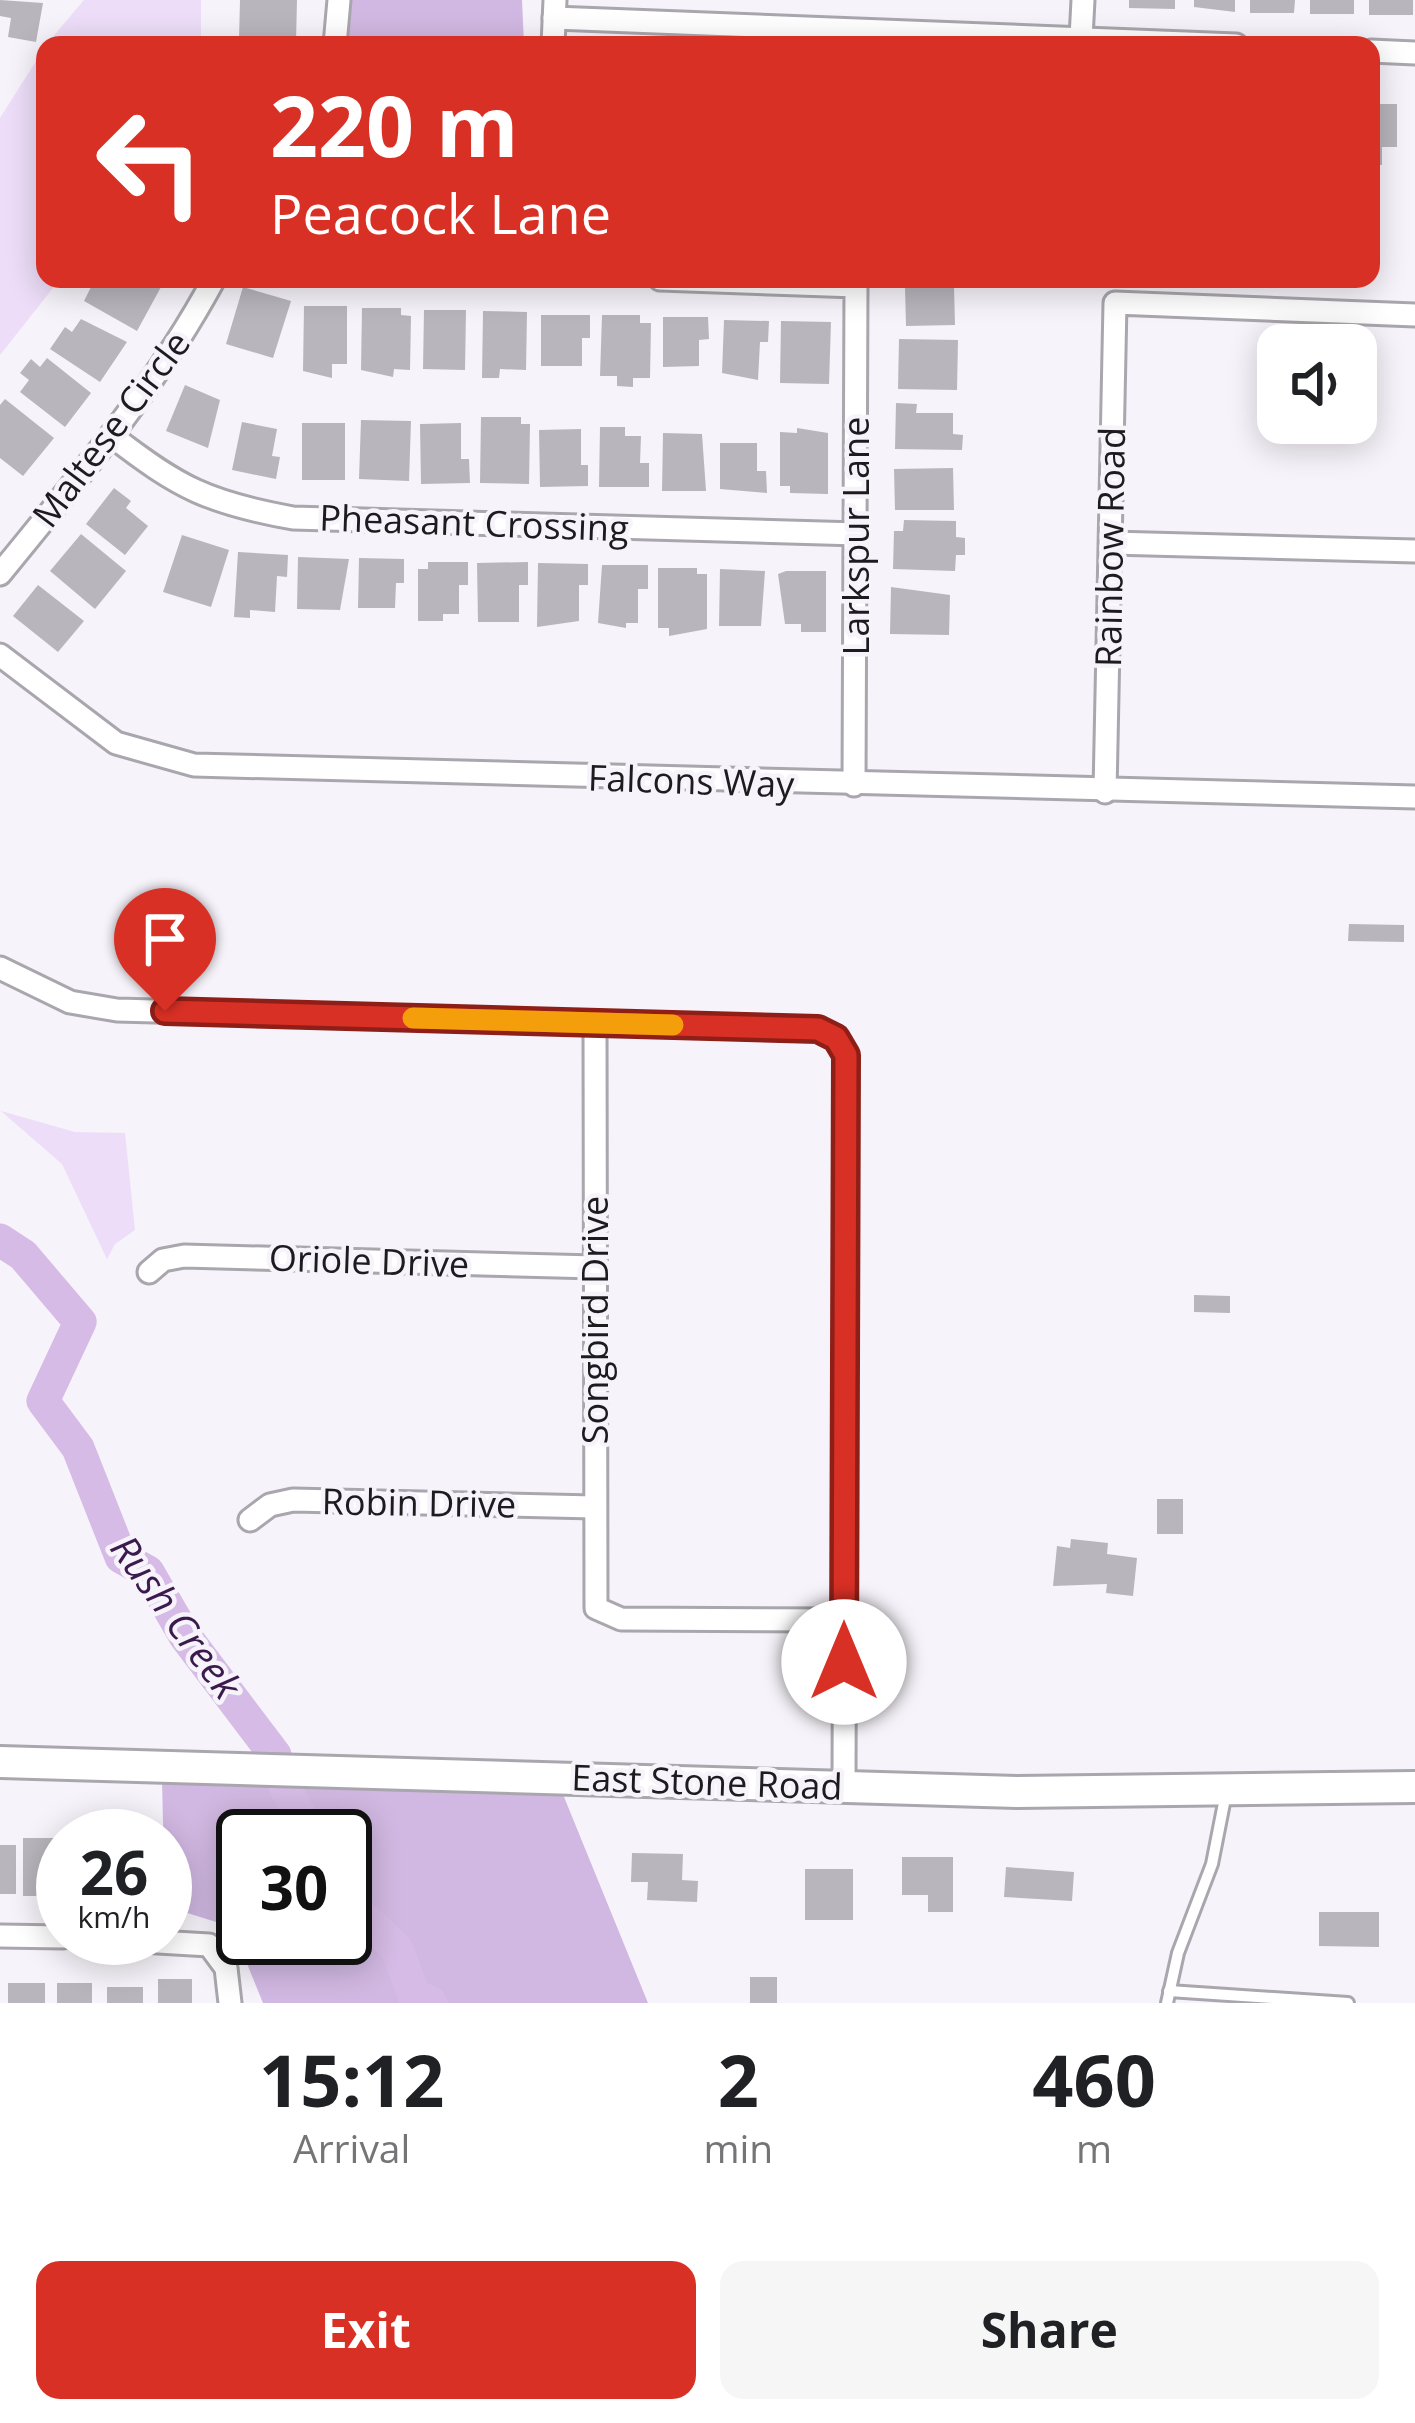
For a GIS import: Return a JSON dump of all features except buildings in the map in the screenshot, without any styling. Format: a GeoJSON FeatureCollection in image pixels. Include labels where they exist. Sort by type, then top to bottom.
{"type":"FeatureCollection","features":[{"type":"Feature","properties":{"kind":"main road","name":"East Stone Road"},"geometry":{"type":"LineString","coordinates":[[0,1762],[844,1786],[1226,1791],[1415,1786]]}},
{"type":"Feature","properties":{"kind":"street"},"geometry":{"type":"LineString","coordinates":[[336,36],[339,0]]}},
{"type":"Feature","properties":{"kind":"street"},"geometry":{"type":"LineString","coordinates":[[1081,36],[1083,0]]}},
{"type":"Feature","properties":{"kind":"street"},"geometry":{"type":"LineString","coordinates":[[555,9],[1045,36]]}},
{"type":"Feature","properties":{"kind":"street"},"geometry":{"type":"LineString","coordinates":[[1380,51],[1415,53]]}},
{"type":"Feature","properties":{"kind":"street","name":"Maltese Circle"},"geometry":{"type":"LineString","coordinates":[[0,574],[112,436],[182,339],[209,288]]}},
{"type":"Feature","properties":{"kind":"street","name":"Larkspur Lane"},"geometry":{"type":"LineString","coordinates":[[854,785],[856,288]]}},
{"type":"Feature","properties":{"kind":"street","name":"Rainbow Road"},"geometry":{"type":"LineString","coordinates":[[1105,792],[1115,303],[1415,314]]}},
{"type":"Feature","properties":{"kind":"street","name":"Pheasant Crossing"},"geometry":{"type":"LineString","coordinates":[[112,436],[178,487],[231,507],[293,518],[858,534]]}},
{"type":"Feature","properties":{"kind":"street"},"geometry":{"type":"LineString","coordinates":[[1112,542],[1415,551]]}},
{"type":"Feature","properties":{"kind":"street","name":"Falcons Way"},"geometry":{"type":"LineString","coordinates":[[0,656],[116,742],[194,765],[1415,797]]}},
{"type":"Feature","properties":{"kind":"street"},"geometry":{"type":"LineString","coordinates":[[0,968],[70,1002],[117,1010],[818,1029],[836,1038],[846,1055],[844,1786]]}},
{"type":"Feature","properties":{"kind":"street","name":"Songbird Drive"},"geometry":{"type":"LineString","coordinates":[[595,1023],[594,1599],[602,1614],[621,1619],[845,1620]]}},
{"type":"Feature","properties":{"kind":"street","name":"Oriole Drive"},"geometry":{"type":"LineString","coordinates":[[148,1272],[163,1260],[184,1256],[595,1267]]}},
{"type":"Feature","properties":{"kind":"street","name":"Robin Drive"},"geometry":{"type":"LineString","coordinates":[[250,1520],[270,1505],[293,1500],[594,1507]]}},
{"type":"Feature","properties":{"kind":"street"},"geometry":{"type":"LineString","coordinates":[[0,1936],[36,1937]]}},
{"type":"Feature","properties":{"kind":"street"},"geometry":{"type":"LineString","coordinates":[[192,1944],[209,1945],[226,1969],[230,2003]]}},
{"type":"Feature","properties":{"kind":"lane"},"geometry":{"type":"LineString","coordinates":[[1226,1791],[1212,1864],[1168,1997],[1348,2003]]}},
{"type":"Feature","properties":{"kind":"shaded area"},"geometry":{"type":"Polygon","coordinates":[[[84,0],[201,0],[201,36],[54,36],[84,0]]]}},
{"type":"Feature","properties":{"kind":"shaded area"},"geometry":{"type":"Polygon","coordinates":[[[345,0],[522,0],[524,36],[344,36],[345,0]]]}},
{"type":"Feature","properties":{"kind":"shaded area"},"geometry":{"type":"Polygon","coordinates":[[[36,61],[36,288],[53,288],[0,355],[0,118],[36,61]]]}},
{"type":"Feature","properties":{"kind":"shaded area"},"geometry":{"type":"Polygon","coordinates":[[[1,1111],[75,1132],[125,1133],[135,1230],[115,1244],[107,1259],[62,1164],[1,1111]]]}},
{"type":"Feature","properties":{"kind":"shaded area"},"geometry":{"type":"Polygon","coordinates":[[[162,1781],[562,1792],[648,2003],[263,2003],[248,1965],[372,1965],[372,1809],[216,1809],[216,1922],[192,1914],[192,1809],[163,1809],[162,1781]]]}},
{"type":"Feature","properties":{"kind":"waterway","name":"Rush Creek"},"geometry":{"type":"LineString","coordinates":[[0,1240],[23,1255],[80,1322],[43,1401],[78,1448],[121,1557],[148,1572],[185,1636],[275,1755]]}},
{"type":"Feature","properties":{"kind":"waterway","name":"Rush Creek"},"geometry":{"type":"LineString","coordinates":[[285,1787],[296,1809]]}},
{"type":"Feature","properties":{"kind":"waterway","name":"Rush Creek"},"geometry":{"type":"LineString","coordinates":[[372,1925],[397,1949],[414,1995],[431,2003]]}},
{"type":"Feature","properties":{"kind":"slow traffic"},"geometry":{"type":"LineString","coordinates":[[413,1018],[673,1025]]}},
{"type":"Feature","properties":{"kind":"route"},"geometry":{"type":"LineString","coordinates":[[165,1011],[818,1029],[836,1038],[846,1055],[844,1662]]}}]}
